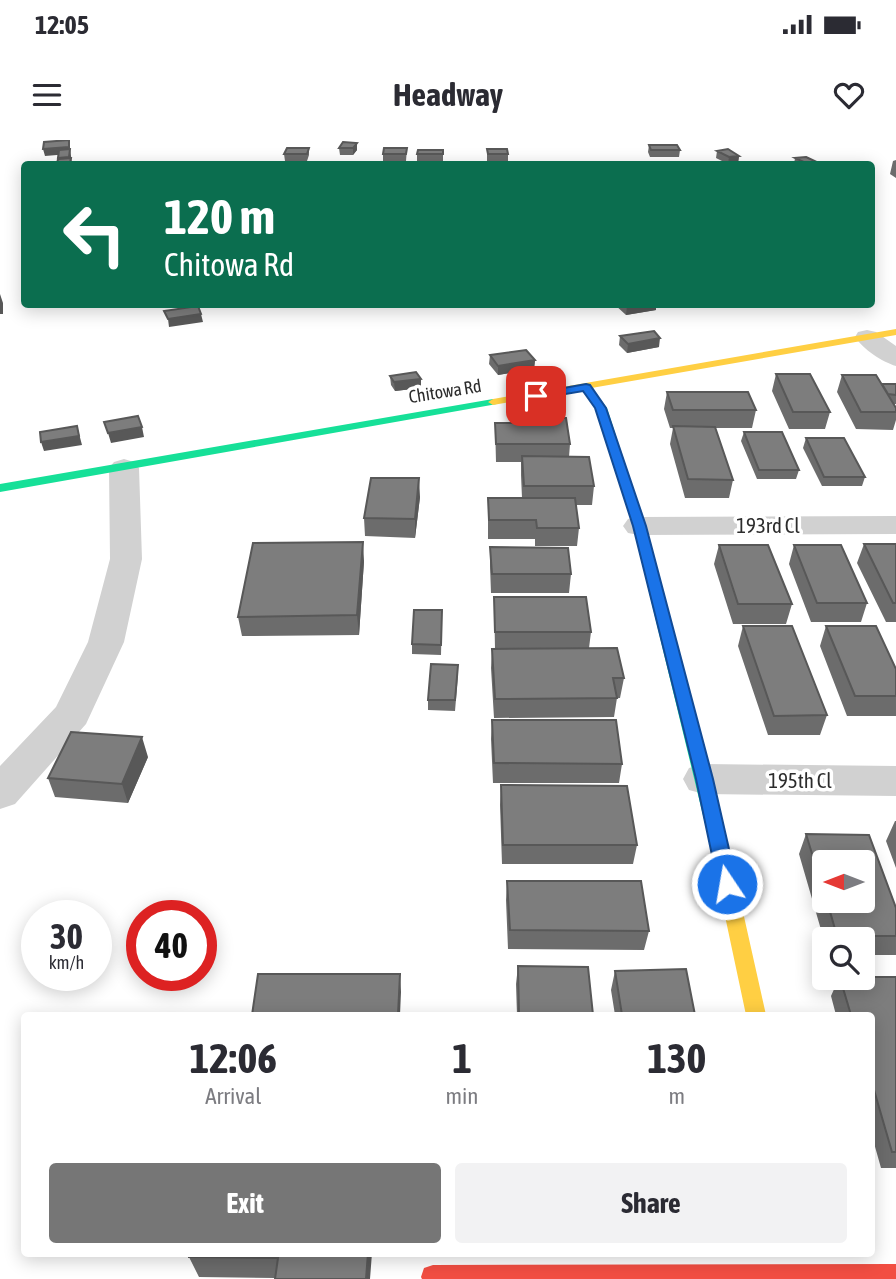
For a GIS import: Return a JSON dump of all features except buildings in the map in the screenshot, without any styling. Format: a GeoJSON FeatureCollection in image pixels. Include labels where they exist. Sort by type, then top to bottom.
{"type":"FeatureCollection","features":[{"type":"Feature","properties":{"kind":"street","name":"Chitowa Rd"},"geometry":{"type":"LineString","coordinates":[[0,488],[896,332]]}},
{"type":"Feature","properties":{"kind":"street"},"geometry":{"type":"LineString","coordinates":[[867,337],[896,358]]}},
{"type":"Feature","properties":{"kind":"street"},"geometry":{"type":"LineString","coordinates":[[586,388],[601,408],[639,526],[704,779],[755,1012]]}},
{"type":"Feature","properties":{"kind":"street"},"geometry":{"type":"LineString","coordinates":[[0,793],[72,714],[106,642],[126,559],[124,468]]}},
{"type":"Feature","properties":{"kind":"street","name":"193rd Cl"},"geometry":{"type":"LineString","coordinates":[[639,526],[896,525]]}},
{"type":"Feature","properties":{"kind":"street","name":"195th Cl"},"geometry":{"type":"LineString","coordinates":[[704,779],[896,781]]}},
{"type":"Feature","properties":{"kind":"street"},"geometry":{"type":"LineString","coordinates":[[433,1270],[812,1270],[896,1276]]}},
{"type":"Feature","properties":{"kind":"traffic: fast"},"geometry":{"type":"LineString","coordinates":[[586,388],[601,408],[639,526],[717,836]]}},
{"type":"Feature","properties":{"kind":"traffic: fast"},"geometry":{"type":"LineString","coordinates":[[0,488],[493,402]]}},
{"type":"Feature","properties":{"kind":"traffic: slow"},"geometry":{"type":"LineString","coordinates":[[493,402],[896,332]]}},
{"type":"Feature","properties":{"kind":"traffic: slow"},"geometry":{"type":"LineString","coordinates":[[717,836],[755,1012]]}},
{"type":"Feature","properties":{"kind":"traffic: jam"},"geometry":{"type":"LineString","coordinates":[[433,1277],[896,1276]]}},
{"type":"Feature","properties":{"kind":"route"},"geometry":{"type":"LineString","coordinates":[[536,396],[586,388],[601,408],[639,526],[704,779],[727,884]]}}]}
